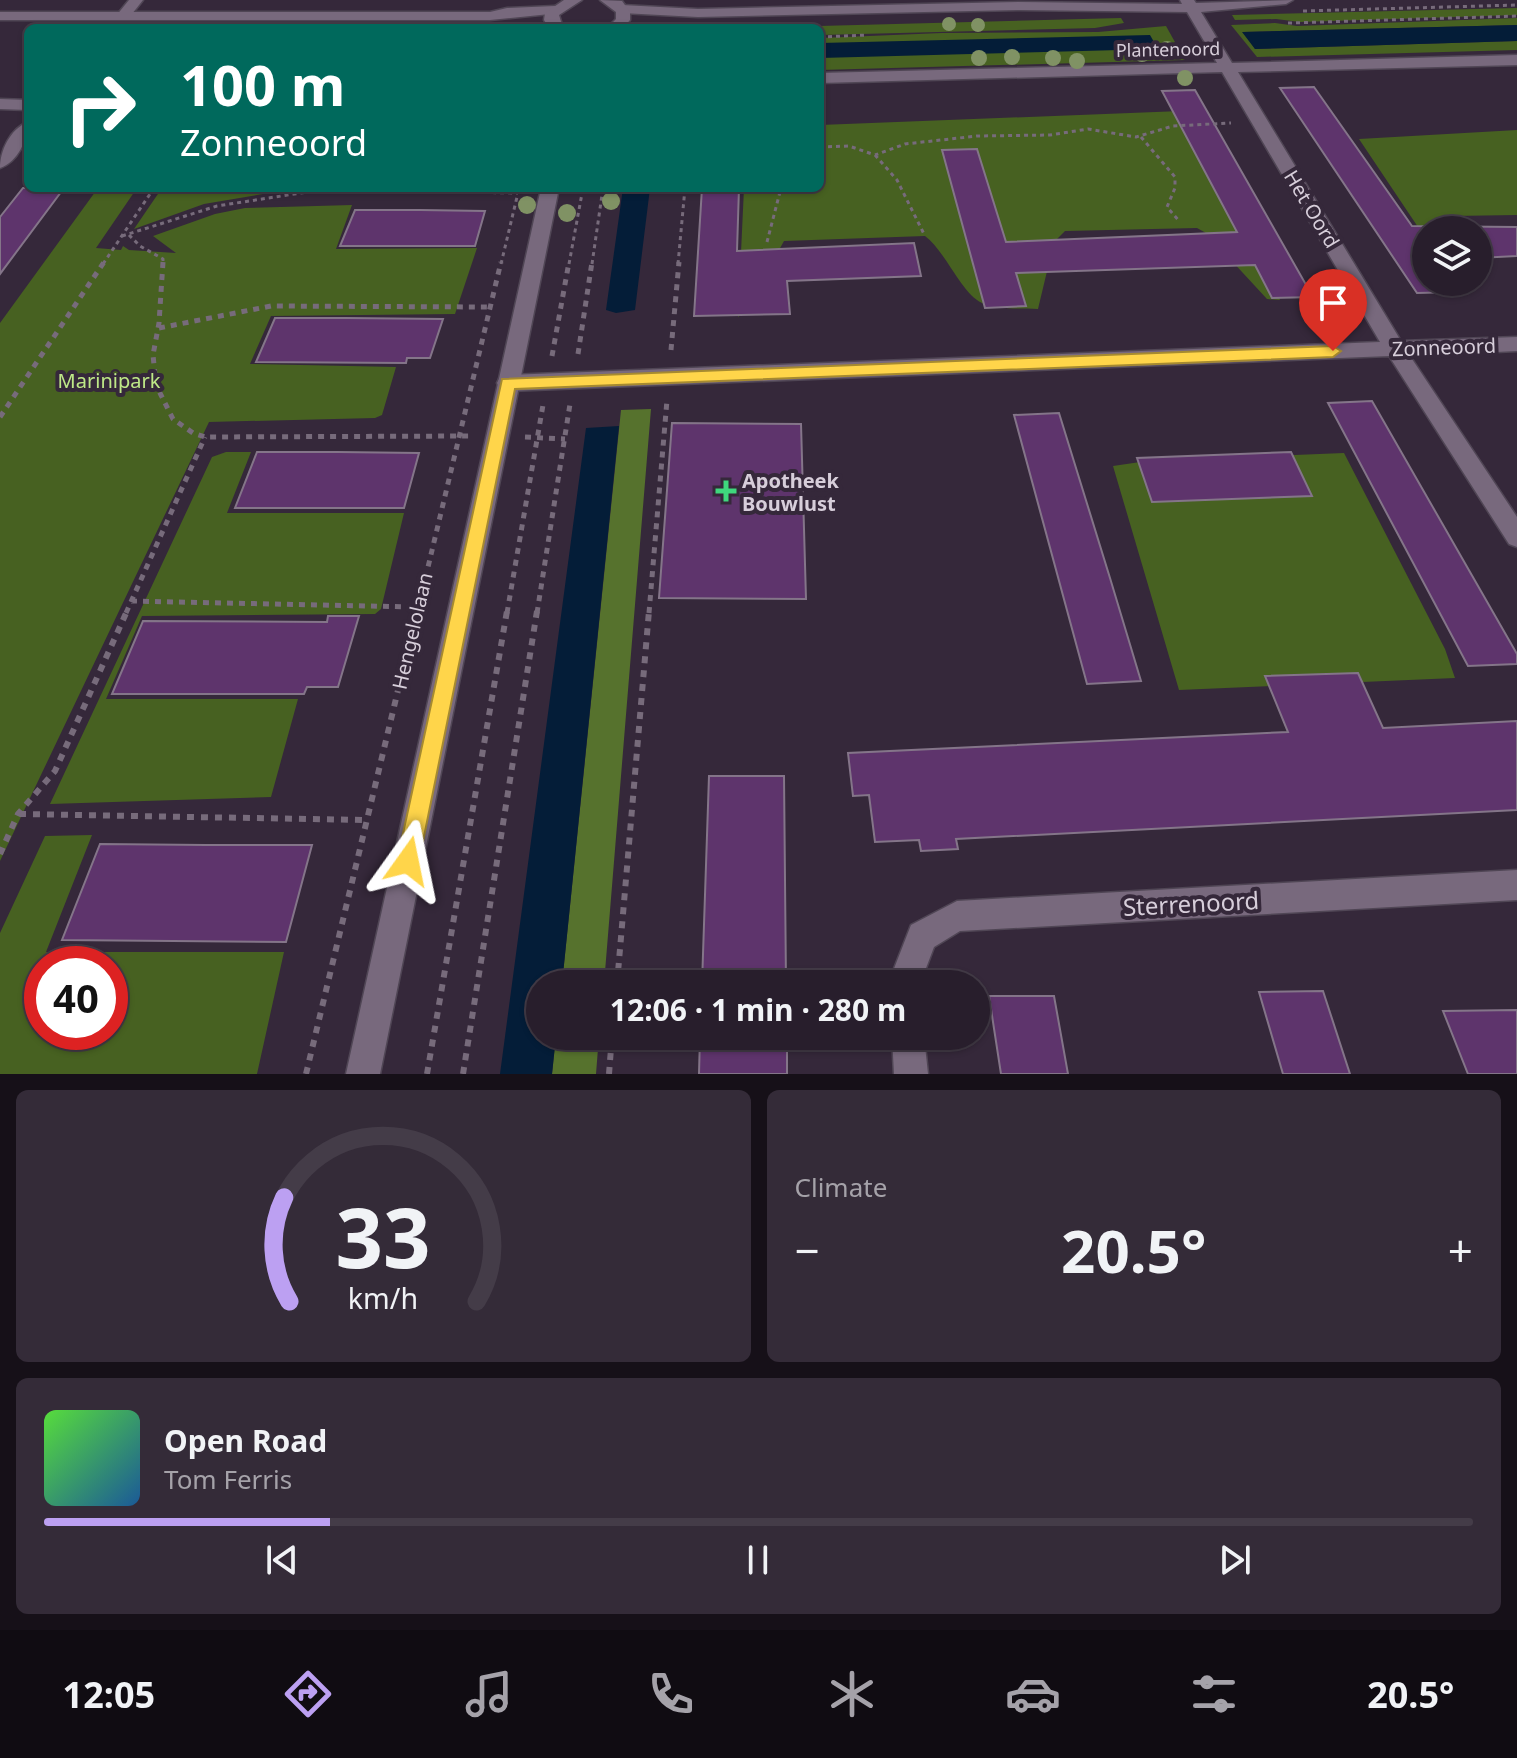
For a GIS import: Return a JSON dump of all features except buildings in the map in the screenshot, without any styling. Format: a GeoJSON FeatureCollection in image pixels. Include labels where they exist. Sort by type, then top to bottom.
{"type":"FeatureCollection","features":[{"type":"Feature","properties":{"kind":"street"},"geometry":{"type":"LineString","coordinates":[[161,16],[211,0]]}},
{"type":"Feature","properties":{"kind":"street"},"geometry":{"type":"LineString","coordinates":[[463,0],[490,16],[508,21],[554,21],[575,0]]}},
{"type":"Feature","properties":{"kind":"street"},"geometry":{"type":"LineString","coordinates":[[607,0],[619,20],[698,13],[1019,6],[1070,9],[1286,0]]}},
{"type":"Feature","properties":{"kind":"street"},"geometry":{"type":"LineString","coordinates":[[1019,6],[1058,0]]}},
{"type":"Feature","properties":{"kind":"street","name":"Het Oord"},"geometry":{"type":"LineString","coordinates":[[1190,3],[1395,349],[1517,537]]}},
{"type":"Feature","properties":{"kind":"street"},"geometry":{"type":"LineString","coordinates":[[0,16],[490,16]]}},
{"type":"Feature","properties":{"kind":"street","name":"Plantenoord"},"geometry":{"type":"LineString","coordinates":[[824,78],[1517,60]]}},
{"type":"Feature","properties":{"kind":"street"},"geometry":{"type":"LineString","coordinates":[[0,104],[24,105]]}},
{"type":"Feature","properties":{"kind":"street"},"geometry":{"type":"LineString","coordinates":[[0,163],[24,132]]}},
{"type":"Feature","properties":{"kind":"street"},"geometry":{"type":"LineString","coordinates":[[363,1074],[549,192]]}},
{"type":"Feature","properties":{"kind":"street","name":"Zonneoord"},"geometry":{"type":"LineString","coordinates":[[508,383],[1517,344]]}},
{"type":"Feature","properties":{"kind":"street","name":"Sterrenoord"},"geometry":{"type":"LineString","coordinates":[[909,970],[922,936],[957,916],[1517,885]]}},
{"type":"Feature","properties":{"kind":"street"},"geometry":{"type":"LineString","coordinates":[[909,1050],[911,1074]]}},
{"type":"Feature","properties":{"kind":"lane"},"geometry":{"type":"LineString","coordinates":[[123,16],[136,0]]}},
{"type":"Feature","properties":{"kind":"path"},"geometry":{"type":"LineString","coordinates":[[875,155],[905,144],[977,136],[1050,135],[1088,129],[1141,137],[1173,126],[1261,121]]}},
{"type":"Feature","properties":{"kind":"path"},"geometry":{"type":"LineString","coordinates":[[1141,137],[1175,177],[1175,188],[1167,207],[1180,222]]}},
{"type":"Feature","properties":{"kind":"path"},"geometry":{"type":"LineString","coordinates":[[824,147],[849,146],[875,155],[897,180],[925,236]]}},
{"type":"Feature","properties":{"kind":"path"},"geometry":{"type":"LineString","coordinates":[[0,417],[151,192]]}},
{"type":"Feature","properties":{"kind":"path"},"geometry":{"type":"LineString","coordinates":[[122,236],[217,206],[307,192]]}},
{"type":"Feature","properties":{"kind":"path","name":"Hengelolaan"},"geometry":{"type":"LineString","coordinates":[[306,1074],[518,192]]}},
{"type":"Feature","properties":{"kind":"path"},"geometry":{"type":"LineString","coordinates":[[427,1074],[536,438],[582,192]]}},
{"type":"Feature","properties":{"kind":"path"},"geometry":{"type":"LineString","coordinates":[[463,1074],[602,192]]}},
{"type":"Feature","properties":{"kind":"path"},"geometry":{"type":"LineString","coordinates":[[618,970],[685,192]]}},
{"type":"Feature","properties":{"kind":"path"},"geometry":{"type":"LineString","coordinates":[[767,242],[780,192]]}},
{"type":"Feature","properties":{"kind":"path"},"geometry":{"type":"LineString","coordinates":[[129,235],[140,246],[163,259],[159,328],[153,358],[155,383],[166,410],[192,434],[205,437],[498,436],[565,439]]}},
{"type":"Feature","properties":{"kind":"path"},"geometry":{"type":"LineString","coordinates":[[159,328],[271,306],[490,307]]}},
{"type":"Feature","properties":{"kind":"path"},"geometry":{"type":"LineString","coordinates":[[0,854],[18,814],[55,771],[205,437]]}},
{"type":"Feature","properties":{"kind":"path"},"geometry":{"type":"LineString","coordinates":[[131,601],[418,607]]}},
{"type":"Feature","properties":{"kind":"path"},"geometry":{"type":"LineString","coordinates":[[18,814],[367,820]]}},
{"type":"Feature","properties":{"kind":"path"},"geometry":{"type":"LineString","coordinates":[[609,1074],[611,1050]]}},
{"type":"Feature","properties":{"kind":"green space"},"geometry":{"type":"Polygon","coordinates":[[[1517,8],[1517,15],[1300,22],[1235,20],[1232,15],[1517,8]]]}},
{"type":"Feature","properties":{"kind":"green space"},"geometry":{"type":"Polygon","coordinates":[[[1121,18],[1124,23],[1095,28],[824,35],[824,26],[1121,18]]]}},
{"type":"Feature","properties":{"kind":"green space"},"geometry":{"type":"Polygon","coordinates":[[[1517,18],[1517,25],[1244,32],[1255,49],[1517,41],[1517,50],[1257,57],[1231,25],[1275,23],[1297,26],[1517,18]]]}},
{"type":"Feature","properties":{"kind":"green space"},"geometry":{"type":"Polygon","coordinates":[[[1166,26],[1185,60],[824,70],[824,38],[1098,32],[1166,26]]]}},
{"type":"Feature","properties":{"kind":"green space"},"geometry":{"type":"Polygon","coordinates":[[[1181,111],[1280,300],[1267,299],[1206,233],[1197,228],[1065,231],[1054,242],[1038,309],[1002,308],[974,298],[925,236],[784,241],[747,308],[738,317],[744,192],[824,192],[824,125],[1181,111]]]}},
{"type":"Feature","properties":{"kind":"green space"},"geometry":{"type":"Polygon","coordinates":[[[1517,130],[1517,215],[1412,218],[1359,139],[1517,130]]]}},
{"type":"Feature","properties":{"kind":"green space","name":"Marinipark"},"geometry":{"type":"Polygon","coordinates":[[[95,192],[134,192],[96,248],[121,250],[123,246],[129,250],[176,253],[153,236],[215,214],[245,208],[352,205],[336,249],[477,248],[455,314],[271,316],[250,364],[396,367],[382,415],[375,418],[209,422],[0,861],[0,323],[95,192]]]}},
{"type":"Feature","properties":{"kind":"green space"},"geometry":{"type":"Polygon","coordinates":[[[159,192],[275,192],[204,204],[134,229],[159,192]]]}},
{"type":"Feature","properties":{"kind":"green space"},"geometry":{"type":"Polygon","coordinates":[[[651,409],[605,970],[563,970],[621,410],[651,409]]]}},
{"type":"Feature","properties":{"kind":"green space"},"geometry":{"type":"Polygon","coordinates":[[[226,452],[251,452],[227,513],[404,513],[381,609],[375,614],[142,616],[106,699],[298,699],[271,797],[50,804],[212,457],[226,452]]]}},
{"type":"Feature","properties":{"kind":"green space"},"geometry":{"type":"Polygon","coordinates":[[[1344,453],[1445,649],[1455,678],[1179,690],[1113,466],[1147,461],[1344,453]]]}},
{"type":"Feature","properties":{"kind":"green space"},"geometry":{"type":"Polygon","coordinates":[[[92,835],[48,946],[24,946],[24,1050],[128,1050],[128,952],[284,952],[257,1074],[0,1074],[0,933],[45,836],[92,835]]]}},
{"type":"Feature","properties":{"kind":"green space"},"geometry":{"type":"Polygon","coordinates":[[[555,1050],[598,1050],[596,1074],[552,1074],[555,1050]]]}},
{"type":"Feature","properties":{"kind":"water"},"geometry":{"type":"Polygon","coordinates":[[[1517,25],[1517,41],[1255,49],[1242,32],[1517,25]]]}},
{"type":"Feature","properties":{"kind":"water"},"geometry":{"type":"Polygon","coordinates":[[[1150,35],[1158,49],[824,58],[824,43],[1150,35]]]}},
{"type":"Feature","properties":{"kind":"water"},"geometry":{"type":"Polygon","coordinates":[[[622,192],[650,192],[635,310],[616,313],[606,310],[622,192]]]}},
{"type":"Feature","properties":{"kind":"water"},"geometry":{"type":"Polygon","coordinates":[[[619,426],[563,970],[526,970],[526,1050],[555,1050],[552,1074],[500,1074],[586,428],[619,426]]]}},
{"type":"Feature","properties":{"kind":"place","name":"Apotheek Bouwlust"},"geometry":{"type":"Point","coordinates":[726,491]}},
{"type":"Feature","properties":{"kind":"route"},"geometry":{"type":"LineString","coordinates":[[408,861],[508,383],[1333,351]]}}]}
